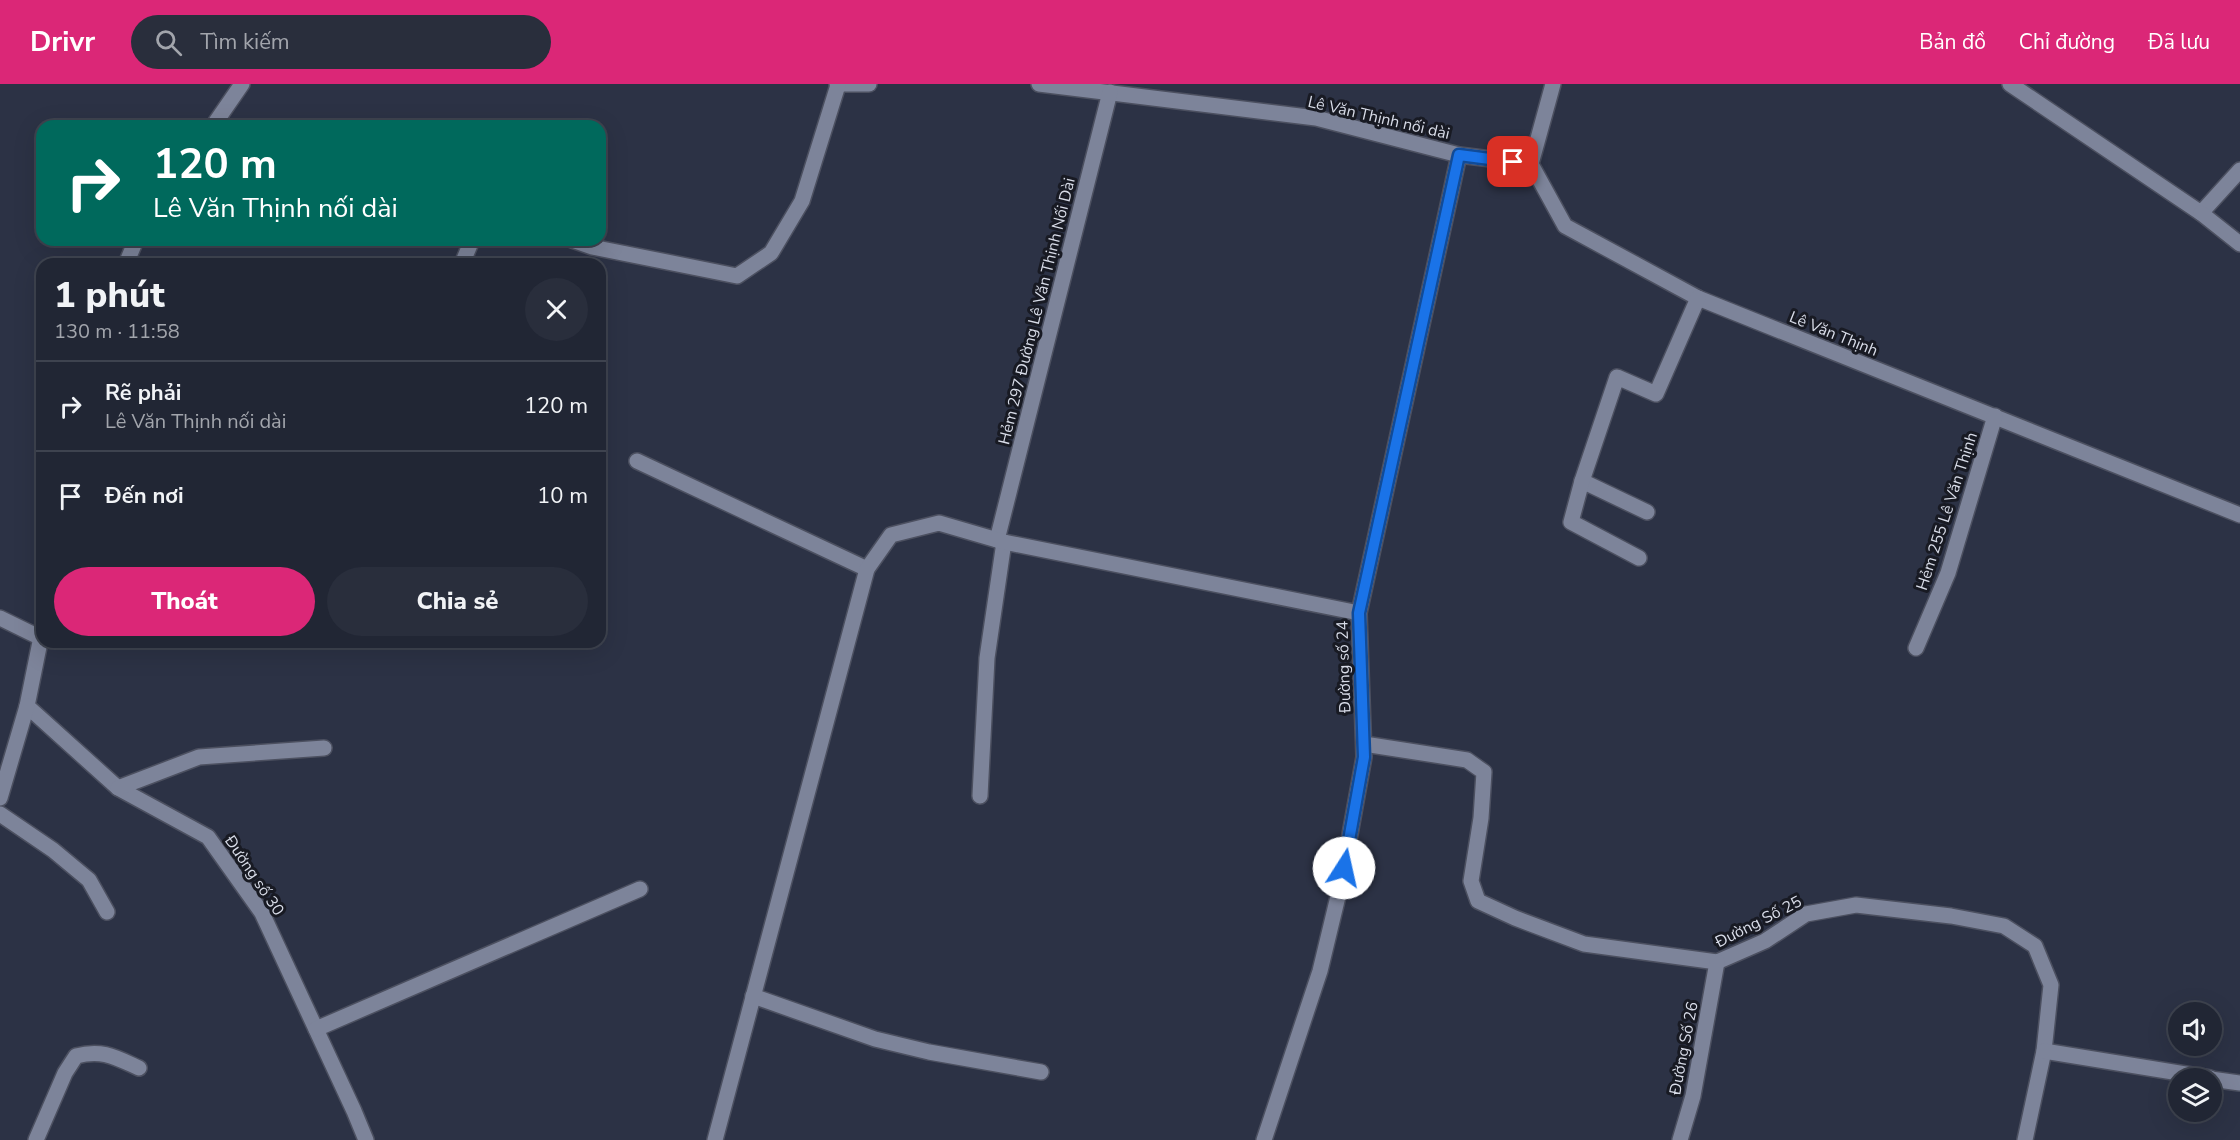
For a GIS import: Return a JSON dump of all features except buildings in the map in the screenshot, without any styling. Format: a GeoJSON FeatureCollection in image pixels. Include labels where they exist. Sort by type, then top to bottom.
{"type":"FeatureCollection","features":[{"type":"Feature","properties":{"kind":"street"},"geometry":{"type":"LineString","coordinates":[[217,120],[242,84]]}},
{"type":"Feature","properties":{"kind":"street"},"geometry":{"type":"LineString","coordinates":[[589,246],[737,276],[771,253],[802,201],[838,84],[869,84]]}},
{"type":"Feature","properties":{"kind":"street","name":"Lê Văn Thịnh nối dài"},"geometry":{"type":"LineString","coordinates":[[1039,84],[1316,118],[1459,155],[1531,164]]}},
{"type":"Feature","properties":{"kind":"street"},"geometry":{"type":"LineString","coordinates":[[1531,164],[1553,84]]}},
{"type":"Feature","properties":{"kind":"street"},"geometry":{"type":"LineString","coordinates":[[2010,84],[2201,213],[2240,244]]}},
{"type":"Feature","properties":{"kind":"street","name":"Hẻm 297 Đường Lê Văn Thịnh Nối Dài"},"geometry":{"type":"LineString","coordinates":[[980,796],[987,658],[1001,541],[1110,92]]}},
{"type":"Feature","properties":{"kind":"street","name":"Đường số 24"},"geometry":{"type":"LineString","coordinates":[[1264,1140],[1320,971],[1341,884],[1364,757],[1359,613],[1459,155]]}},
{"type":"Feature","properties":{"kind":"street","name":"Lê Văn Thịnh"},"geometry":{"type":"LineString","coordinates":[[1531,164],[1564,226],[1698,298],[2240,515]]}},
{"type":"Feature","properties":{"kind":"street"},"geometry":{"type":"LineString","coordinates":[[2201,213],[2240,170]]}},
{"type":"Feature","properties":{"kind":"street"},"geometry":{"type":"LineString","coordinates":[[1639,558],[1570,522],[1617,377],[1656,394],[1698,298]]}},
{"type":"Feature","properties":{"kind":"street","name":"Hẻm 255 Lê Văn Thịnh"},"geometry":{"type":"LineString","coordinates":[[1916,648],[1948,573],[1995,416]]}},
{"type":"Feature","properties":{"kind":"street"},"geometry":{"type":"LineString","coordinates":[[637,460],[867,569]]}},
{"type":"Feature","properties":{"kind":"street"},"geometry":{"type":"LineString","coordinates":[[1582,481],[1647,512]]}},
{"type":"Feature","properties":{"kind":"street"},"geometry":{"type":"LineString","coordinates":[[714,1140],[867,569],[891,535],[939,523],[1001,541],[1359,613]]}},
{"type":"Feature","properties":{"kind":"street"},"geometry":{"type":"LineString","coordinates":[[0,618],[36,633]]}},
{"type":"Feature","properties":{"kind":"street"},"geometry":{"type":"LineString","coordinates":[[0,798],[27,706],[38,648]]}},
{"type":"Feature","properties":{"kind":"street","name":"Đường số 30"},"geometry":{"type":"LineString","coordinates":[[27,706],[118,788],[207,837],[262,913],[366,1140]]}},
{"type":"Feature","properties":{"kind":"street","name":"Đường Số 25"},"geometry":{"type":"LineString","coordinates":[[1364,744],[1467,760],[1484,772],[1481,818],[1471,881],[1478,902],[1584,944],[1717,962],[1765,941],[1806,914],[1856,905],[1951,916],[2004,926],[2036,946],[2051,985],[2044,1051],[2025,1140]]}},
{"type":"Feature","properties":{"kind":"street"},"geometry":{"type":"LineString","coordinates":[[118,788],[199,757],[324,747]]}},
{"type":"Feature","properties":{"kind":"street"},"geometry":{"type":"LineString","coordinates":[[0,814],[53,850],[89,880],[107,912]]}},
{"type":"Feature","properties":{"kind":"street"},"geometry":{"type":"LineString","coordinates":[[316,1029],[640,889]]}},
{"type":"Feature","properties":{"kind":"street","name":"Đường Số 26"},"geometry":{"type":"LineString","coordinates":[[1680,1140],[1693,1096],[1717,962]]}},
{"type":"Feature","properties":{"kind":"street"},"geometry":{"type":"LineString","coordinates":[[753,996],[875,1039],[929,1052],[1041,1072]]}},
{"type":"Feature","properties":{"kind":"street"},"geometry":{"type":"LineString","coordinates":[[2044,1051],[2168,1072]]}},
{"type":"Feature","properties":{"kind":"street"},"geometry":{"type":"LineString","coordinates":[[36,1140],[65,1072],[76,1056],[92,1052],[112,1056],[139,1068]]}},
{"type":"Feature","properties":{"kind":"street"},"geometry":{"type":"LineString","coordinates":[[2222,1081],[2240,1083]]}},
{"type":"Feature","properties":{"kind":"route"},"geometry":{"type":"LineString","coordinates":[[1344,868],[1364,757],[1359,613],[1459,155],[1513,162]]}}]}
